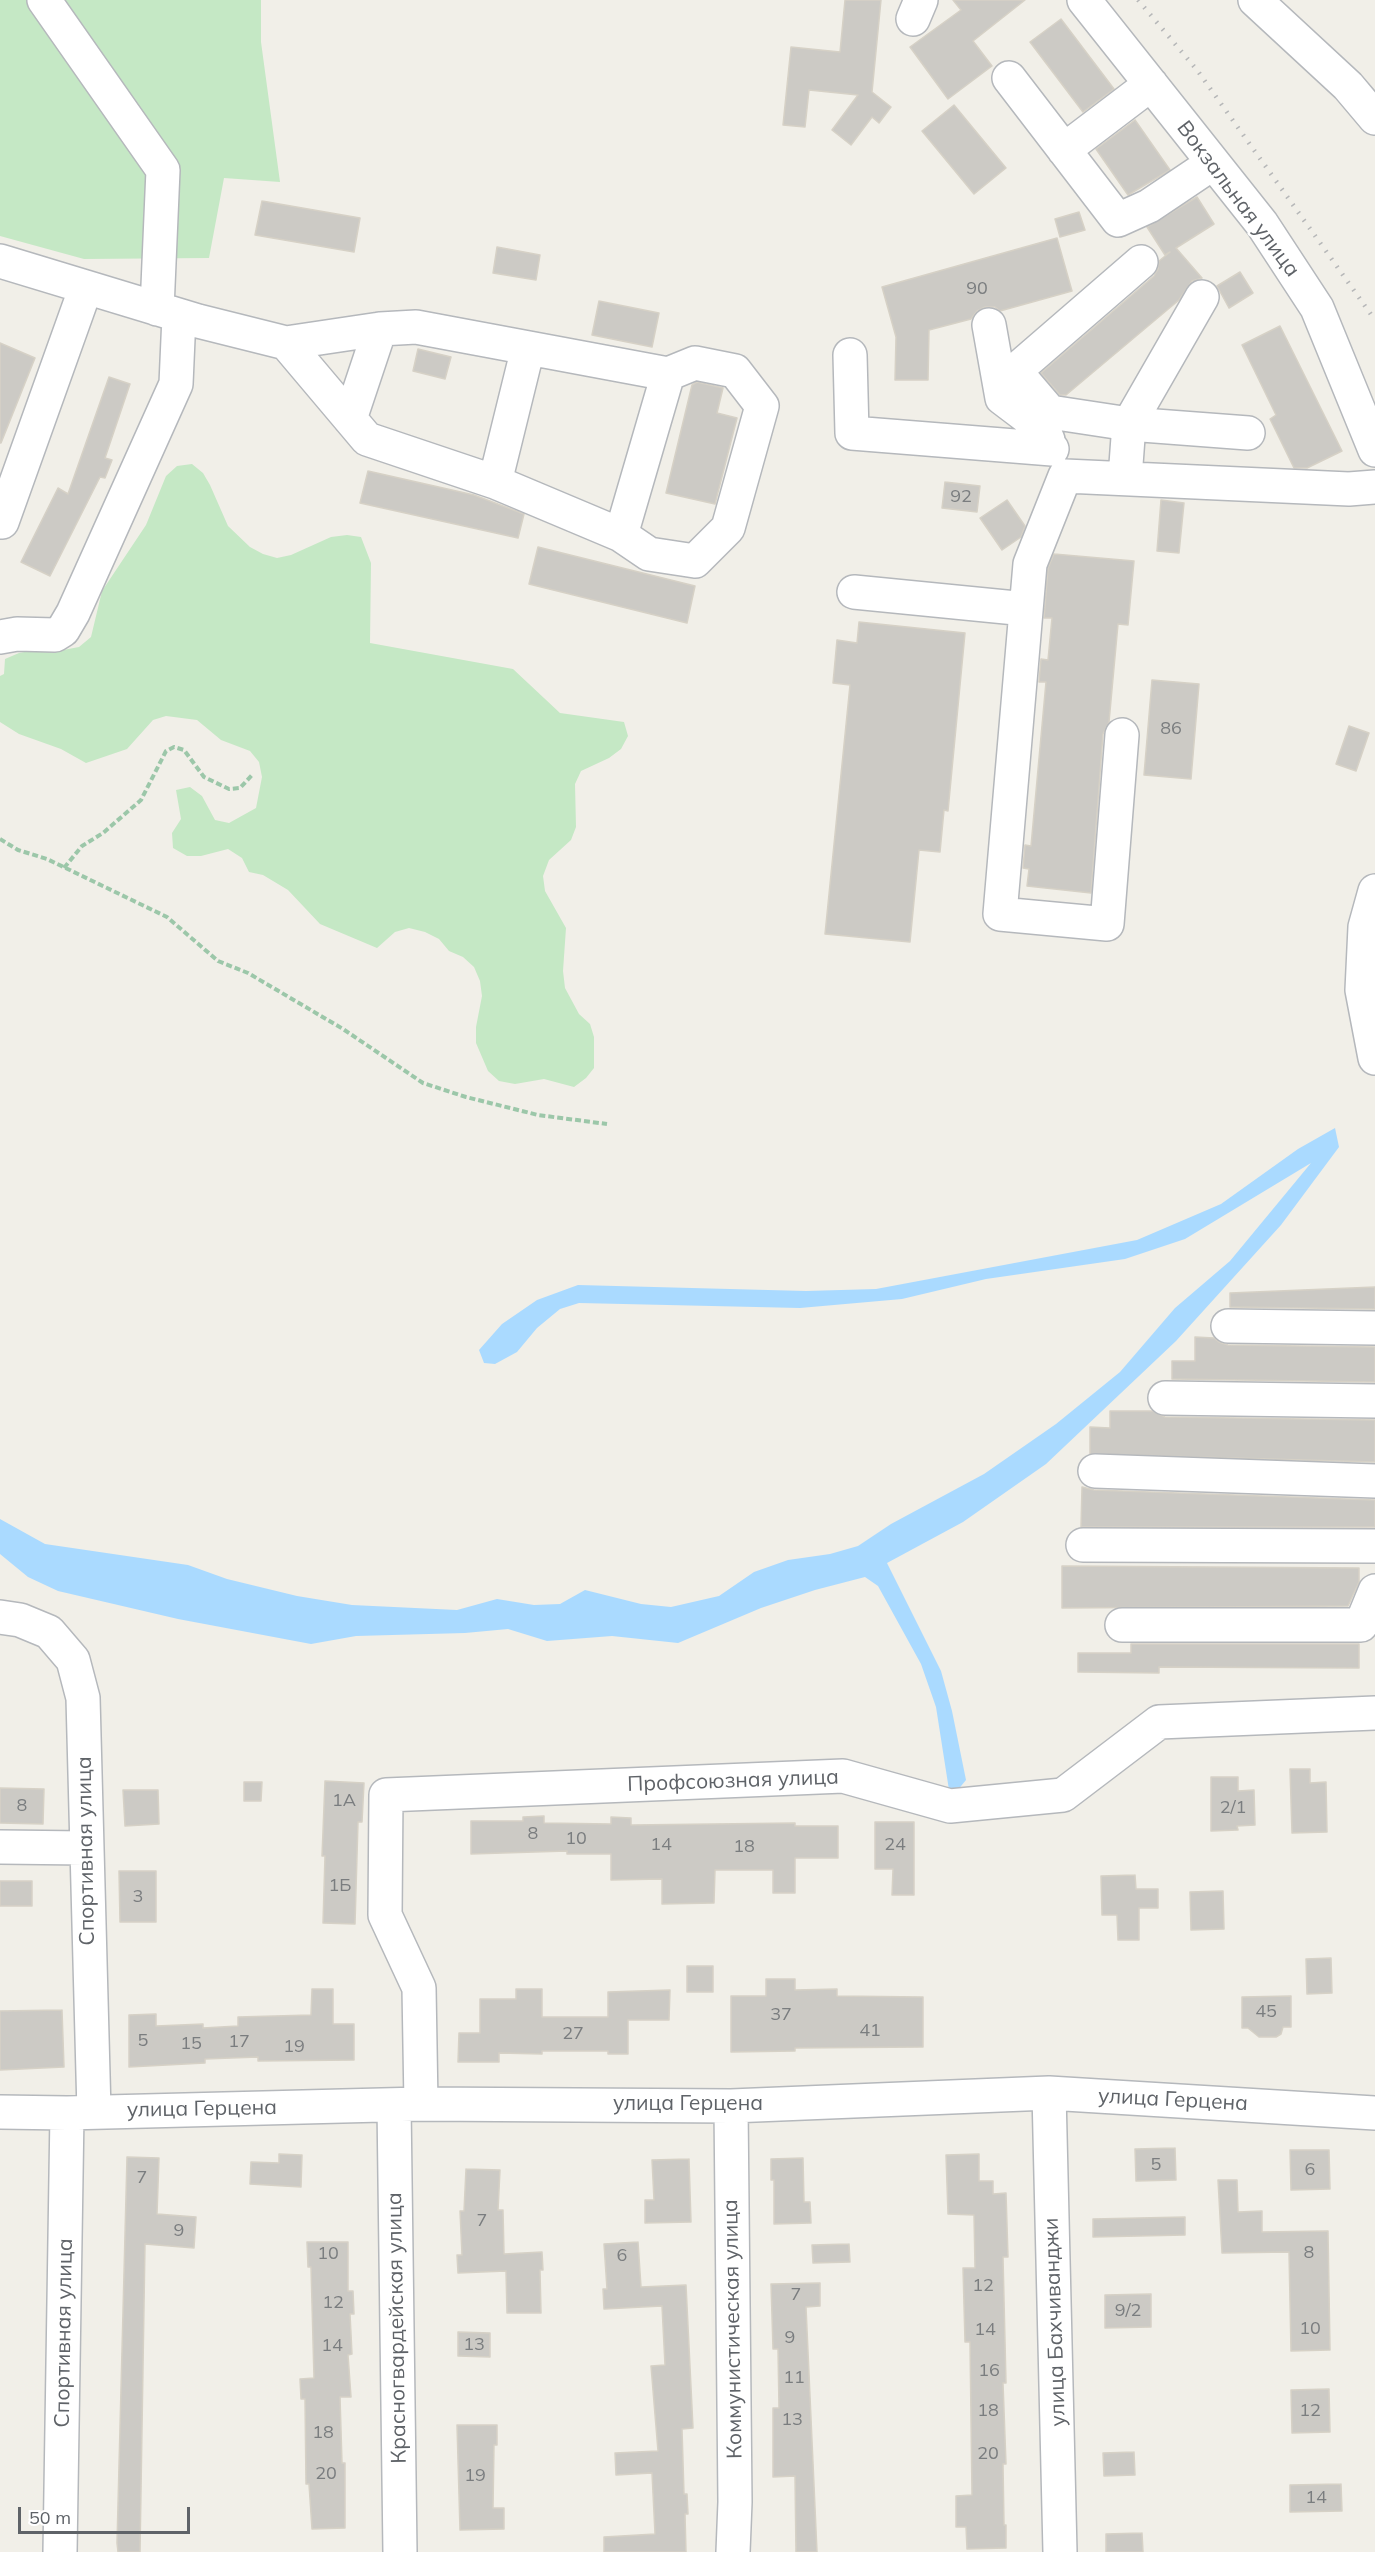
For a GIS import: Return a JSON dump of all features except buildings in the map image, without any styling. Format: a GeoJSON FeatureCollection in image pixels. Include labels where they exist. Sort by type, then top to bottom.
{"type":"FeatureCollection","features":[{"type":"Feature","properties":{"kind":"street"},"geometry":{"type":"LineString","coordinates":[[0,637],[17,634],[55,635],[63,630],[73,613],[176,384],[168,312],[163,170],[44,0]]}},
{"type":"Feature","properties":{"kind":"street","name":"Вокзальная улица"},"geometry":{"type":"LineString","coordinates":[[1084,0],[1262,224],[1317,308],[1375,450]]}},
{"type":"Feature","properties":{"kind":"street"},"geometry":{"type":"LineString","coordinates":[[1255,0],[1348,86],[1375,118]]}},
{"type":"Feature","properties":{"kind":"street"},"geometry":{"type":"LineString","coordinates":[[1009,78],[1118,220],[1149,206],[1213,163]]}},
{"type":"Feature","properties":{"kind":"street"},"geometry":{"type":"LineString","coordinates":[[1064,150],[1151,84]]}},
{"type":"Feature","properties":{"kind":"street"},"geometry":{"type":"LineString","coordinates":[[0,261],[168,312],[286,343],[380,329],[416,327],[668,374],[696,363],[735,371],[762,406],[728,528],[695,561],[649,554],[621,535],[495,482],[367,439],[286,343]]}},
{"type":"Feature","properties":{"kind":"street"},"geometry":{"type":"LineString","coordinates":[[1141,262],[1015,371],[1050,412],[1129,424],[1248,433]]}},
{"type":"Feature","properties":{"kind":"street"},"geometry":{"type":"LineString","coordinates":[[2,522],[86,287]]}},
{"type":"Feature","properties":{"kind":"street"},"geometry":{"type":"LineString","coordinates":[[1125,478],[1129,424],[1202,297]]}},
{"type":"Feature","properties":{"kind":"street"},"geometry":{"type":"LineString","coordinates":[[989,325],[1002,398],[1043,429],[1059,463],[1030,564],[1000,914],[1107,924],[1122,735]]}},
{"type":"Feature","properties":{"kind":"street"},"geometry":{"type":"LineString","coordinates":[[350,419],[380,329]]}},
{"type":"Feature","properties":{"kind":"street"},"geometry":{"type":"LineString","coordinates":[[495,482],[528,348]]}},
{"type":"Feature","properties":{"kind":"street"},"geometry":{"type":"LineString","coordinates":[[850,355],[852,433],[1059,463],[1125,478],[1349,489],[1375,487]]}},
{"type":"Feature","properties":{"kind":"street"},"geometry":{"type":"LineString","coordinates":[[621,535],[668,374]]}},
{"type":"Feature","properties":{"kind":"street"},"geometry":{"type":"LineString","coordinates":[[854,592],[1026,609]]}},
{"type":"Feature","properties":{"kind":"street"},"geometry":{"type":"LineString","coordinates":[[1375,891],[1365,927],[1362,990],[1375,1058]]}},
{"type":"Feature","properties":{"kind":"street"},"geometry":{"type":"LineString","coordinates":[[1228,1326],[1375,1328]]}},
{"type":"Feature","properties":{"kind":"street"},"geometry":{"type":"LineString","coordinates":[[1165,1398],[1375,1401]]}},
{"type":"Feature","properties":{"kind":"street"},"geometry":{"type":"LineString","coordinates":[[1095,1471],[1375,1480]]}},
{"type":"Feature","properties":{"kind":"street"},"geometry":{"type":"LineString","coordinates":[[1083,1545],[1375,1546]]}},
{"type":"Feature","properties":{"kind":"street"},"geometry":{"type":"LineString","coordinates":[[1122,1624],[1361,1625],[1375,1591]]}},
{"type":"Feature","properties":{"kind":"street"},"geometry":{"type":"LineString","coordinates":[[0,1593],[10,1618]]}},
{"type":"Feature","properties":{"kind":"street","name":"Спортивная улица"},"geometry":{"type":"LineString","coordinates":[[10,1618],[49,1632],[73,1660],[83,1698],[86,1848],[80,2112],[60,2552]]}},
{"type":"Feature","properties":{"kind":"street"},"geometry":{"type":"LineString","coordinates":[[1375,1712],[1375,1731]]}},
{"type":"Feature","properties":{"kind":"street","name":"Профсоюзная улица"},"geometry":{"type":"LineString","coordinates":[[386,1795],[843,1776],[950,1806],[1063,1795],[1159,1722],[1375,1712]]}},
{"type":"Feature","properties":{"kind":"street","name":"Красногвардейская улица"},"geometry":{"type":"LineString","coordinates":[[386,1795],[385,1915],[419,1988],[407,2104],[400,2552]]}},
{"type":"Feature","properties":{"kind":"street"},"geometry":{"type":"LineString","coordinates":[[0,1847],[86,1848]]}},
{"type":"Feature","properties":{"kind":"street","name":"улица Герцена"},"geometry":{"type":"LineString","coordinates":[[0,2112],[407,2104],[731,2106],[1049,2093],[1375,2113]]}},
{"type":"Feature","properties":{"kind":"street","name":"улица Бахчиванджи"},"geometry":{"type":"LineString","coordinates":[[1049,2093],[1060,2552]]}},
{"type":"Feature","properties":{"kind":"street","name":"Коммунистическая улица"},"geometry":{"type":"LineString","coordinates":[[731,2106],[735,2502],[733,2552]]}},
{"type":"Feature","properties":{"kind":"path"},"geometry":{"type":"LineString","coordinates":[[64,868],[82,846],[103,833],[141,800],[166,751],[174,747],[184,750],[204,777],[229,789],[240,788],[253,774]]}},
{"type":"Feature","properties":{"kind":"path"},"geometry":{"type":"LineString","coordinates":[[0,839],[18,850],[47,859],[167,917],[218,961],[248,973],[343,1029],[423,1083],[466,1097],[538,1115],[607,1124]]}},
{"type":"Feature","properties":{"kind":"green space"},"geometry":{"type":"Polygon","coordinates":[[[0,0],[261,0],[261,42],[280,182],[224,178],[209,258],[84,259],[0,236],[0,0]]]}},
{"type":"Feature","properties":{"kind":"green space"},"geometry":{"type":"Polygon","coordinates":[[[192,464],[203,473],[210,485],[228,526],[250,547],[263,554],[277,558],[291,555],[331,537],[347,535],[361,537],[371,563],[370,643],[513,669],[560,713],[624,722],[628,736],[621,749],[609,758],[581,771],[575,784],[576,827],[571,840],[549,860],[543,876],[545,891],[566,928],[563,971],[565,988],[579,1014],[590,1024],[594,1037],[594,1068],[574,1087],[544,1079],[515,1084],[499,1081],[488,1071],[476,1043],[476,1027],[482,996],[480,981],[474,967],[463,957],[449,951],[439,939],[409,928],[395,932],[377,948],[320,924],[288,890],[263,875],[249,872],[242,858],[228,849],[201,856],[187,856],[173,848],[172,833],[181,819],[176,790],[190,787],[202,796],[215,820],[229,823],[256,808],[262,777],[259,762],[250,751],[221,740],[197,720],[166,716],[153,720],[127,749],[86,763],[61,749],[19,734],[0,722],[0,676],[4,674],[5,659],[19,653],[50,647],[63,650],[79,647],[91,637],[102,591],[146,525],[166,476],[177,466],[192,464]]]}},
{"type":"Feature","properties":{"kind":"water"},"geometry":{"type":"Polygon","coordinates":[[[1335,1128],[1339,1147],[1281,1225],[1176,1341],[1046,1464],[963,1522],[887,1563],[941,1671],[966,1780],[957,1791],[949,1790],[936,1707],[921,1664],[878,1586],[865,1577],[815,1590],[761,1608],[678,1643],[612,1636],[547,1641],[508,1629],[465,1633],[356,1636],[311,1644],[178,1619],[58,1591],[28,1577],[0,1554],[0,1519],[45,1544],[188,1565],[227,1579],[297,1596],[352,1605],[457,1610],[497,1599],[534,1605],[560,1604],[585,1590],[641,1604],[671,1607],[719,1596],[754,1572],[788,1560],[830,1554],[858,1546],[891,1524],[984,1474],[1056,1424],[1120,1372],[1175,1308],[1230,1261],[1311,1163],[1185,1239],[1125,1259],[986,1279],[902,1299],[800,1308],[579,1303],[560,1309],[537,1328],[517,1352],[495,1364],[484,1363],[479,1350],[502,1324],[537,1300],[578,1285],[806,1291],[876,1289],[1137,1240],[1221,1204],[1298,1149],[1335,1128]]]}},
{"type":"Feature","properties":{"kind":"railway"},"geometry":{"type":"LineString","coordinates":[[1138,0],[1197,70],[1375,320]]}}]}
